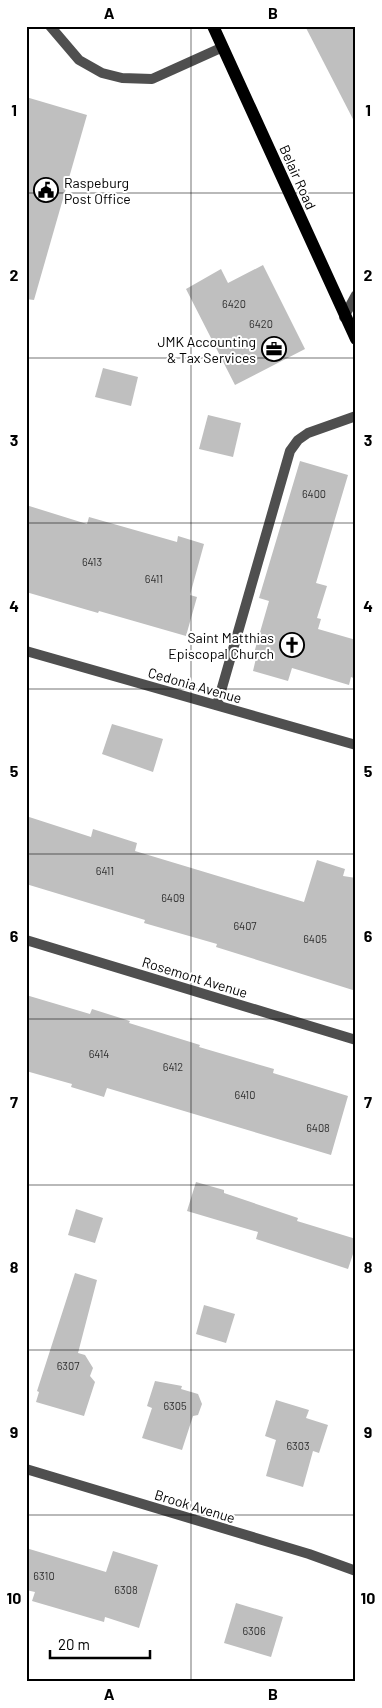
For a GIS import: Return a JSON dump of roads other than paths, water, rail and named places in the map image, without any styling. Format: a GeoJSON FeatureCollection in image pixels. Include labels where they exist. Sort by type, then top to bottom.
{"type":"FeatureCollection","features":[{"type":"Feature","properties":{"kind":"main road","name":"Belair Road"},"geometry":{"type":"LineString","coordinates":[[213,26],[344,317],[356,339]]}},
{"type":"Feature","properties":{"kind":"street"},"geometry":{"type":"LineString","coordinates":[[50,26],[79,60],[102,73],[122,78],[152,79],[223,47]]}},
{"type":"Feature","properties":{"kind":"street"},"geometry":{"type":"LineString","coordinates":[[344,317],[356,295]]}},
{"type":"Feature","properties":{"kind":"street"},"geometry":{"type":"LineString","coordinates":[[217,706],[290,451],[308,433],[356,416]]}},
{"type":"Feature","properties":{"kind":"street","name":"Cedonia Avenue"},"geometry":{"type":"LineString","coordinates":[[26,651],[356,745]]}},
{"type":"Feature","properties":{"kind":"street","name":"Rosemont Avenue"},"geometry":{"type":"LineString","coordinates":[[26,940],[356,1040]]}},
{"type":"Feature","properties":{"kind":"street","name":"Brook Avenue"},"geometry":{"type":"LineString","coordinates":[[26,1469],[309,1554],[356,1571]]}},
{"type":"Feature","properties":{"kind":"place","name":"Raspeburg Post Office"},"geometry":{"type":"Point","coordinates":[46,190]}},
{"type":"Feature","properties":{"kind":"place","name":"JMK Accounting & Tax Services"},"geometry":{"type":"Point","coordinates":[274,349]}},
{"type":"Feature","properties":{"kind":"place","name":"Saint Matthias Episcopal Church"},"geometry":{"type":"Point","coordinates":[292,645]}}]}
